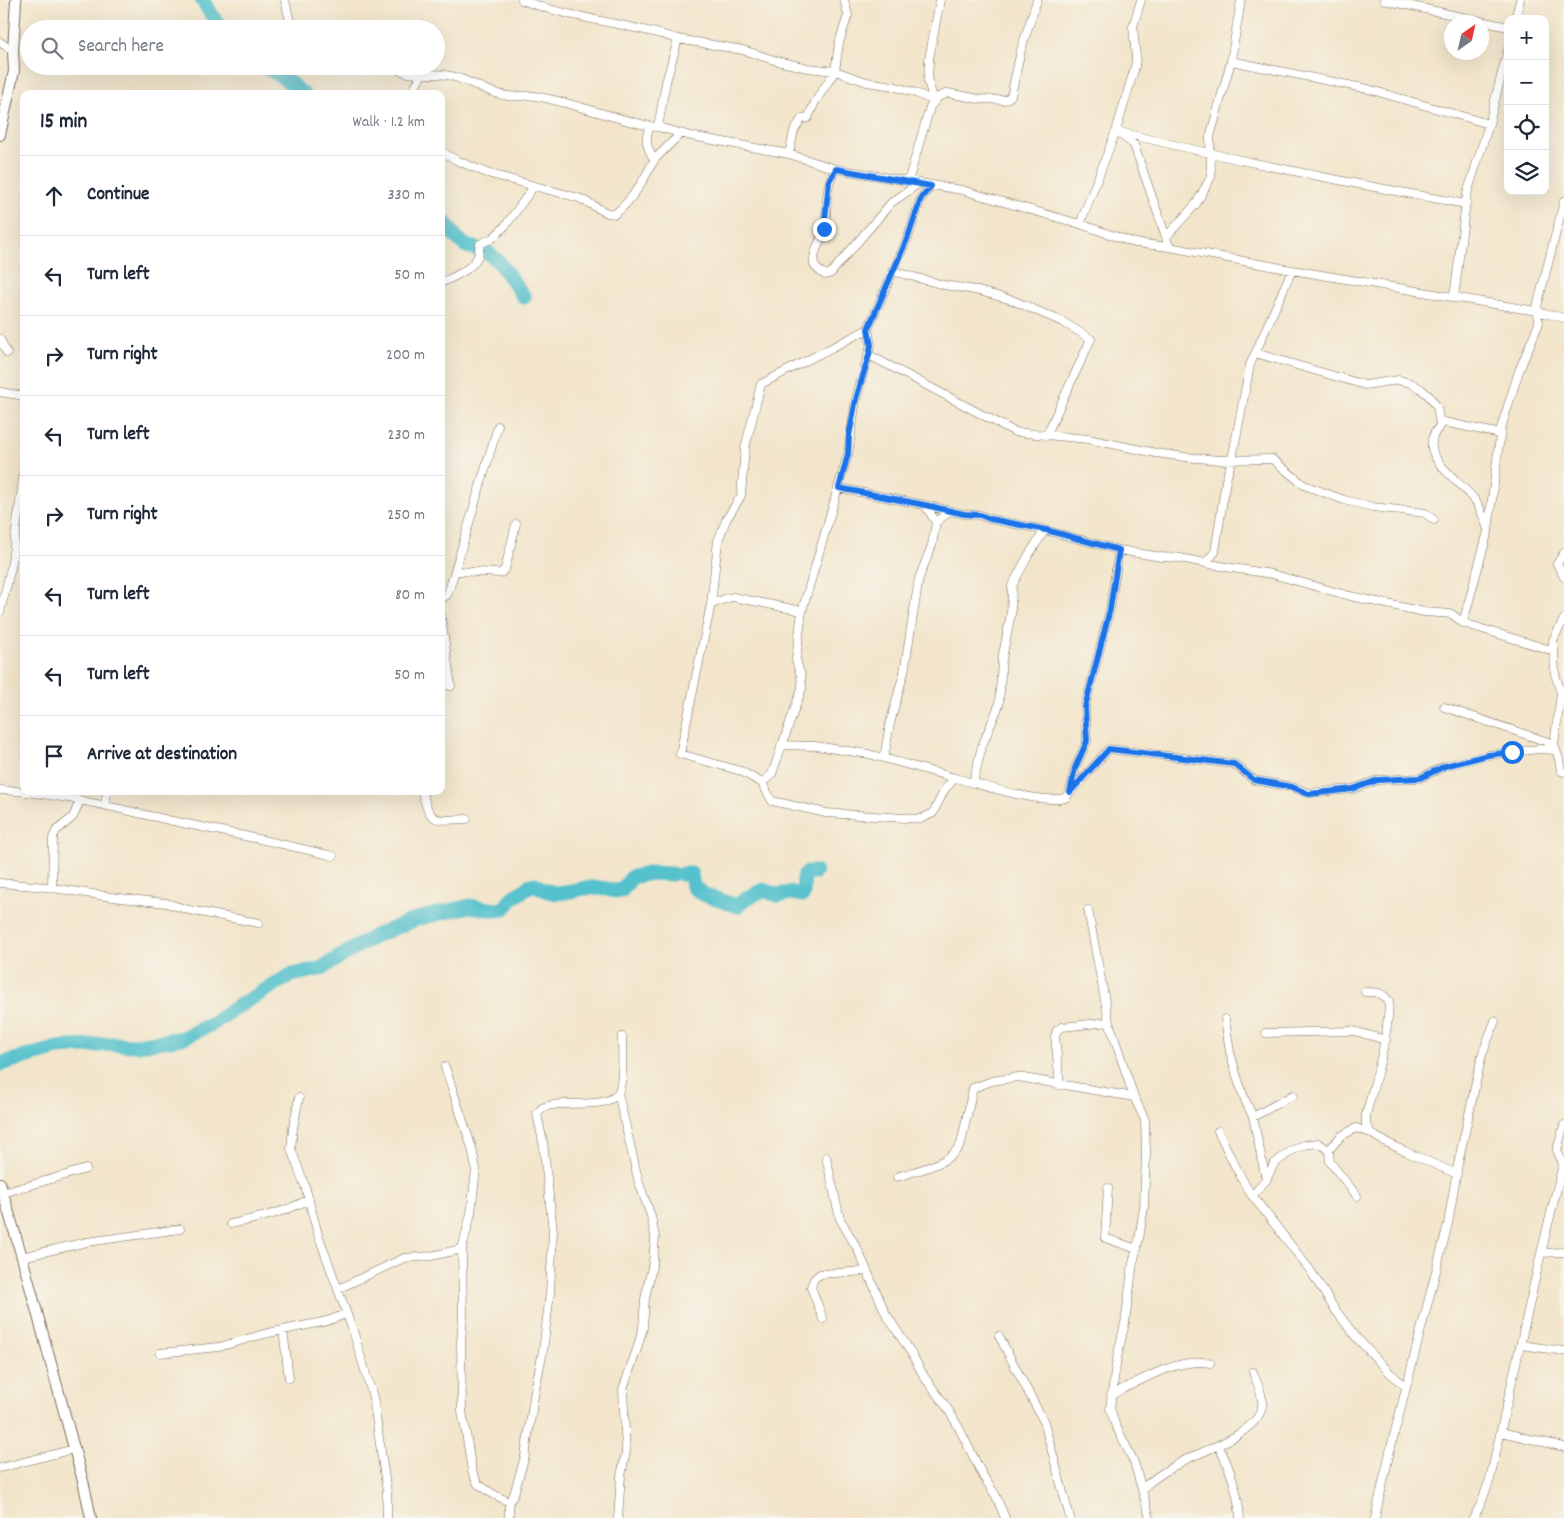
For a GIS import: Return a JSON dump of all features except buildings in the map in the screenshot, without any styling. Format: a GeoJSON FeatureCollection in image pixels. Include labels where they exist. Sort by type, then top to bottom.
{"type":"FeatureCollection","features":[{"type":"Feature","properties":{"kind":"street"},"geometry":{"type":"LineString","coordinates":[[0,135],[14,71],[13,51],[16,0]]}},
{"type":"Feature","properties":{"kind":"street"},"geometry":{"type":"LineString","coordinates":[[286,0],[290,20]]}},
{"type":"Feature","properties":{"kind":"street"},"geometry":{"type":"LineString","coordinates":[[522,0],[565,13],[657,32],[678,39],[744,50],[777,61],[808,68],[835,70],[867,82],[893,86],[916,93],[934,101]]}},
{"type":"Feature","properties":{"kind":"street"},"geometry":{"type":"LineString","coordinates":[[789,154],[794,131],[802,118],[808,118],[815,102],[835,70],[839,42],[848,15],[844,0]]}},
{"type":"Feature","properties":{"kind":"street"},"geometry":{"type":"LineString","coordinates":[[934,101],[928,81],[929,59],[940,0]]}},
{"type":"Feature","properties":{"kind":"street"},"geometry":{"type":"LineString","coordinates":[[908,182],[930,107],[942,94],[948,93],[994,100],[1005,100],[1011,96],[1021,50],[1037,0]]}},
{"type":"Feature","properties":{"kind":"street"},"geometry":{"type":"LineString","coordinates":[[1080,224],[1116,131],[1135,67],[1133,27],[1141,0]]}},
{"type":"Feature","properties":{"kind":"street"},"geometry":{"type":"LineString","coordinates":[[1166,236],[1196,204],[1211,177],[1210,137],[1231,61],[1241,0]]}},
{"type":"Feature","properties":{"kind":"street"},"geometry":{"type":"LineString","coordinates":[[1384,0],[1504,26]]}},
{"type":"Feature","properties":{"kind":"street"},"geometry":{"type":"LineString","coordinates":[[1422,9],[1425,0]]}},
{"type":"Feature","properties":{"kind":"street"},"geometry":{"type":"LineString","coordinates":[[1516,15],[1520,0]]}},
{"type":"Feature","properties":{"kind":"street"},"geometry":{"type":"LineString","coordinates":[[654,160],[648,149],[646,135],[654,126],[678,39]]}},
{"type":"Feature","properties":{"kind":"street"},"geometry":{"type":"LineString","coordinates":[[0,42],[13,51]]}},
{"type":"Feature","properties":{"kind":"street"},"geometry":{"type":"LineString","coordinates":[[1454,298],[1466,204],[1505,60]]}},
{"type":"Feature","properties":{"kind":"street"},"geometry":{"type":"LineString","coordinates":[[1231,61],[1368,89],[1489,124]]}},
{"type":"Feature","properties":{"kind":"street"},"geometry":{"type":"LineString","coordinates":[[413,90],[421,75]]}},
{"type":"Feature","properties":{"kind":"street"},"geometry":{"type":"LineString","coordinates":[[445,75],[508,96],[533,96],[680,134],[789,154],[836,169],[962,190],[1080,224],[1135,243],[1169,247],[1292,270],[1536,311],[1564,318]]}},
{"type":"Feature","properties":{"kind":"street"},"geometry":{"type":"LineString","coordinates":[[1116,131],[1210,154],[1373,188],[1466,204]]}},
{"type":"Feature","properties":{"kind":"street"},"geometry":{"type":"LineString","coordinates":[[1116,131],[1134,145],[1169,247]]}},
{"type":"Feature","properties":{"kind":"street"},"geometry":{"type":"LineString","coordinates":[[445,153],[487,173],[579,198],[607,213],[614,214],[634,194],[654,160],[680,134]]}},
{"type":"Feature","properties":{"kind":"street"},"geometry":{"type":"LineString","coordinates":[[836,169],[829,181],[824,229],[814,258],[816,269],[825,274],[831,273],[891,203],[918,184]]}},
{"type":"Feature","properties":{"kind":"street"},"geometry":{"type":"LineString","coordinates":[[445,281],[461,273],[471,265],[478,256],[480,244],[493,238],[506,225],[534,186]]}},
{"type":"Feature","properties":{"kind":"street"},"geometry":{"type":"LineString","coordinates":[[762,783],[772,774],[802,688],[801,676],[796,660],[802,611],[848,454],[849,436],[856,399],[871,345],[868,329],[892,270],[908,237],[921,198],[931,186]]}},
{"type":"Feature","properties":{"kind":"street"},"geometry":{"type":"LineString","coordinates":[[1463,623],[1488,531],[1501,428],[1519,371],[1539,323],[1536,311],[1564,201]]}},
{"type":"Feature","properties":{"kind":"street"},"geometry":{"type":"LineString","coordinates":[[892,270],[944,285],[975,290],[1012,300],[1063,322],[1090,339],[1046,436]]}},
{"type":"Feature","properties":{"kind":"street"},"geometry":{"type":"LineString","coordinates":[[1206,562],[1215,552],[1226,480],[1232,459],[1250,365],[1292,270]]}},
{"type":"Feature","properties":{"kind":"street"},"geometry":{"type":"LineString","coordinates":[[868,329],[761,384],[745,448],[741,496],[726,520],[718,541],[711,604],[680,754],[741,771],[762,783],[772,802],[826,813],[921,819],[933,813],[945,790],[955,778]]}},
{"type":"Feature","properties":{"kind":"street"},"geometry":{"type":"LineString","coordinates":[[0,339],[7,353]]}},
{"type":"Feature","properties":{"kind":"street"},"geometry":{"type":"LineString","coordinates":[[1255,353],[1365,385],[1398,380],[1412,383],[1429,396],[1437,408],[1440,425]]}},
{"type":"Feature","properties":{"kind":"street"},"geometry":{"type":"LineString","coordinates":[[869,355],[1016,432],[1088,439],[1175,455],[1220,460],[1272,459],[1304,485],[1344,500],[1372,507],[1425,513],[1434,520]]}},
{"type":"Feature","properties":{"kind":"street"},"geometry":{"type":"LineString","coordinates":[[0,392],[20,395]]}},
{"type":"Feature","properties":{"kind":"street"},"geometry":{"type":"LineString","coordinates":[[1488,531],[1476,500],[1444,470],[1432,451],[1432,440],[1436,428],[1444,422],[1501,434]]}},
{"type":"Feature","properties":{"kind":"street"},"geometry":{"type":"LineString","coordinates":[[445,596],[455,571],[498,426]]}},
{"type":"Feature","properties":{"kind":"street"},"geometry":{"type":"LineString","coordinates":[[839,488],[925,505],[950,512],[980,515],[990,519],[1046,530],[1119,550],[1206,562],[1272,574],[1368,600],[1424,612],[1452,614],[1463,623],[1554,651]]}},
{"type":"Feature","properties":{"kind":"street"},"geometry":{"type":"LineString","coordinates":[[0,612],[11,568],[20,502]]}},
{"type":"Feature","properties":{"kind":"street"},"geometry":{"type":"LineString","coordinates":[[884,758],[890,724],[904,672],[920,578],[932,545],[936,522],[925,505]]}},
{"type":"Feature","properties":{"kind":"street"},"geometry":{"type":"LineString","coordinates":[[936,522],[950,512]]}},
{"type":"Feature","properties":{"kind":"street"},"geometry":{"type":"LineString","coordinates":[[455,571],[501,573],[505,569],[516,524]]}},
{"type":"Feature","properties":{"kind":"street"},"geometry":{"type":"LineString","coordinates":[[973,783],[982,746],[999,705],[1002,659],[1011,614],[1012,586],[1028,556],[1046,530]]}},
{"type":"Feature","properties":{"kind":"street"},"geometry":{"type":"LineString","coordinates":[[1070,792],[1075,768],[1087,741],[1085,707],[1110,609],[1119,550]]}},
{"type":"Feature","properties":{"kind":"street"},"geometry":{"type":"LineString","coordinates":[[1215,552],[1226,567]]}},
{"type":"Feature","properties":{"kind":"street"},"geometry":{"type":"LineString","coordinates":[[1564,553],[1557,564],[1564,576]]}},
{"type":"Feature","properties":{"kind":"street"},"geometry":{"type":"LineString","coordinates":[[711,604],[718,603],[724,598],[733,597],[802,611]]}},
{"type":"Feature","properties":{"kind":"street"},"geometry":{"type":"LineString","coordinates":[[1564,619],[1553,640],[1556,674],[1561,693],[1555,747],[1561,771],[1564,772]]}},
{"type":"Feature","properties":{"kind":"street"},"geometry":{"type":"LineString","coordinates":[[445,644],[451,686],[445,685]]}},
{"type":"Feature","properties":{"kind":"street"},"geometry":{"type":"LineString","coordinates":[[1444,707],[1555,747]]}},
{"type":"Feature","properties":{"kind":"street"},"geometry":{"type":"LineString","coordinates":[[781,745],[814,746],[884,758],[1012,793],[1051,799],[1065,798],[1109,749],[1234,764],[1254,780],[1292,787],[1309,794],[1353,789],[1378,780],[1420,778],[1445,766],[1488,755],[1555,747]]}},
{"type":"Feature","properties":{"kind":"street"},"geometry":{"type":"LineString","coordinates":[[0,790],[20,792]]}},
{"type":"Feature","properties":{"kind":"street"},"geometry":{"type":"LineString","coordinates":[[55,795],[186,824],[265,839],[332,856]]}},
{"type":"Feature","properties":{"kind":"street"},"geometry":{"type":"LineString","coordinates":[[105,805],[107,795]]}},
{"type":"Feature","properties":{"kind":"street"},"geometry":{"type":"LineString","coordinates":[[423,795],[428,812],[434,818],[442,820],[467,819]]}},
{"type":"Feature","properties":{"kind":"street"},"geometry":{"type":"LineString","coordinates":[[52,888],[52,838],[56,830],[73,817],[80,800]]}},
{"type":"Feature","properties":{"kind":"street"},"geometry":{"type":"LineString","coordinates":[[0,883],[166,903],[189,910],[259,923]]}},
{"type":"Feature","properties":{"kind":"street"},"geometry":{"type":"LineString","coordinates":[[1088,910],[1109,1022],[1134,1097],[1145,1120],[1144,1207],[1133,1263],[1110,1408],[1115,1424],[1134,1462],[1150,1518]]}},
{"type":"Feature","properties":{"kind":"street"},"geometry":{"type":"LineString","coordinates":[[1365,992],[1377,992],[1385,996],[1389,1001],[1386,1040],[1366,1115],[1366,1124],[1371,1133]]}},
{"type":"Feature","properties":{"kind":"street"},"geometry":{"type":"LineString","coordinates":[[1225,1019],[1230,1052],[1244,1100],[1253,1118],[1266,1180]]}},
{"type":"Feature","properties":{"kind":"street"},"geometry":{"type":"LineString","coordinates":[[1375,1518],[1448,1224],[1482,1055],[1495,1021]]}},
{"type":"Feature","properties":{"kind":"street"},"geometry":{"type":"LineString","coordinates":[[1060,1085],[1055,1036],[1058,1030],[1062,1027],[1109,1022]]}},
{"type":"Feature","properties":{"kind":"street"},"geometry":{"type":"LineString","coordinates":[[1266,1033],[1354,1031],[1386,1040]]}},
{"type":"Feature","properties":{"kind":"street"},"geometry":{"type":"LineString","coordinates":[[508,1518],[509,1502],[514,1494],[525,1456],[535,1390],[544,1351],[550,1293],[553,1231],[543,1142],[537,1114],[542,1108],[602,1102],[613,1098],[618,1093],[621,1083],[622,1037]]}},
{"type":"Feature","properties":{"kind":"street"},"geometry":{"type":"LineString","coordinates":[[446,1067],[472,1148],[476,1170],[471,1213],[462,1249],[462,1411],[472,1472],[478,1484],[492,1494],[509,1502]]}},
{"type":"Feature","properties":{"kind":"street"},"geometry":{"type":"LineString","coordinates":[[897,1177],[939,1162],[957,1152],[961,1144],[973,1088],[992,1081],[1018,1077],[1134,1097]]}},
{"type":"Feature","properties":{"kind":"street"},"geometry":{"type":"LineString","coordinates":[[618,1093],[639,1183],[651,1216],[655,1237],[653,1262],[645,1299],[643,1328],[638,1349],[623,1389],[626,1452],[621,1476],[618,1518]]}},
{"type":"Feature","properties":{"kind":"street"},"geometry":{"type":"LineString","coordinates":[[1253,1118],[1293,1095]]}},
{"type":"Feature","properties":{"kind":"street"},"geometry":{"type":"LineString","coordinates":[[299,1098],[291,1149],[373,1397],[387,1492],[388,1518]]}},
{"type":"Feature","properties":{"kind":"street"},"geometry":{"type":"LineString","coordinates":[[1473,1518],[1480,1506],[1490,1479],[1541,1253],[1564,1164],[1561,1151],[1564,1125]]}},
{"type":"Feature","properties":{"kind":"street"},"geometry":{"type":"LineString","coordinates":[[1357,1196],[1330,1162],[1329,1150],[1341,1136],[1356,1128],[1371,1133],[1402,1150],[1457,1174]]}},
{"type":"Feature","properties":{"kind":"street"},"geometry":{"type":"LineString","coordinates":[[1218,1131],[1252,1196],[1305,1264],[1355,1336],[1406,1387]]}},
{"type":"Feature","properties":{"kind":"street"},"geometry":{"type":"LineString","coordinates":[[1252,1196],[1266,1180],[1274,1164],[1291,1151],[1304,1145],[1318,1144],[1329,1150]]}},
{"type":"Feature","properties":{"kind":"street"},"geometry":{"type":"LineString","coordinates":[[826,1157],[840,1219],[857,1248],[886,1314],[910,1350],[925,1378],[958,1426],[982,1476],[996,1496],[1005,1518]]}},
{"type":"Feature","properties":{"kind":"street"},"geometry":{"type":"LineString","coordinates":[[86,1169],[2,1188],[74,1449],[91,1518]]}},
{"type":"Feature","properties":{"kind":"street"},"geometry":{"type":"LineString","coordinates":[[1108,1188],[1106,1238],[1137,1249]]}},
{"type":"Feature","properties":{"kind":"street"},"geometry":{"type":"LineString","coordinates":[[231,1224],[272,1215],[296,1206],[308,1199]]}},
{"type":"Feature","properties":{"kind":"street"},"geometry":{"type":"LineString","coordinates":[[22,1257],[87,1242],[180,1229]]}},
{"type":"Feature","properties":{"kind":"street"},"geometry":{"type":"LineString","coordinates":[[338,1289],[404,1258],[431,1256],[462,1249]]}},
{"type":"Feature","properties":{"kind":"street"},"geometry":{"type":"LineString","coordinates":[[1541,1253],[1564,1252]]}},
{"type":"Feature","properties":{"kind":"street"},"geometry":{"type":"LineString","coordinates":[[823,1320],[811,1287],[814,1280],[820,1274],[867,1270]]}},
{"type":"Feature","properties":{"kind":"street"},"geometry":{"type":"LineString","coordinates":[[160,1353],[219,1347],[328,1321],[346,1314]]}},
{"type":"Feature","properties":{"kind":"street"},"geometry":{"type":"LineString","coordinates":[[284,1330],[290,1378]]}},
{"type":"Feature","properties":{"kind":"street"},"geometry":{"type":"LineString","coordinates":[[999,1336],[1044,1422],[1070,1518]]}},
{"type":"Feature","properties":{"kind":"street"},"geometry":{"type":"LineString","coordinates":[[1521,1345],[1564,1351]]}},
{"type":"Feature","properties":{"kind":"street"},"geometry":{"type":"LineString","coordinates":[[1111,1395],[1161,1371],[1199,1361],[1210,1363]]}},
{"type":"Feature","properties":{"kind":"street"},"geometry":{"type":"LineString","coordinates":[[1142,1488],[1155,1477],[1184,1460],[1218,1446],[1250,1425],[1262,1406],[1261,1395],[1253,1372]]}},
{"type":"Feature","properties":{"kind":"street"},"geometry":{"type":"LineString","coordinates":[[1501,1432],[1564,1447]]}},
{"type":"Feature","properties":{"kind":"street"},"geometry":{"type":"LineString","coordinates":[[1218,1446],[1236,1484],[1240,1518]]}},
{"type":"Feature","properties":{"kind":"street"},"geometry":{"type":"LineString","coordinates":[[0,1468],[74,1449]]}},
{"type":"Feature","properties":{"kind":"waterway"},"geometry":{"type":"LineString","coordinates":[[202,0],[215,20]]}},
{"type":"Feature","properties":{"kind":"waterway"},"geometry":{"type":"LineString","coordinates":[[279,75],[298,90]]}},
{"type":"Feature","properties":{"kind":"waterway"},"geometry":{"type":"LineString","coordinates":[[445,223],[466,246],[486,251],[498,261],[524,297]]}},
{"type":"Feature","properties":{"kind":"waterway"},"geometry":{"type":"LineString","coordinates":[[682,874],[691,874],[693,887],[705,895],[737,906],[747,898],[763,890],[777,895],[791,893],[803,895],[804,876],[809,872],[815,872]]}},
{"type":"Feature","properties":{"kind":"waterway"},"geometry":{"type":"LineString","coordinates":[[0,1064],[58,1048],[111,1044],[137,1045],[182,1038],[214,1023],[235,1008],[291,975],[320,969],[375,936],[416,919],[470,906],[496,910],[503,909],[512,898],[530,885],[535,884],[548,891],[559,893],[585,888],[621,891],[632,877],[652,873],[672,874]]}},
{"type":"Feature","properties":{"kind":"route"},"geometry":{"type":"LineString","coordinates":[[824,229],[829,181],[836,169],[931,186],[921,198],[898,262],[892,270],[868,329],[871,345],[856,399],[849,436],[848,454],[839,488],[925,505],[950,512],[980,515],[990,519],[1046,530],[1119,550],[1110,609],[1085,707],[1087,741],[1075,768],[1070,792],[1109,749],[1234,764],[1254,780],[1292,787],[1309,794],[1353,789],[1378,780],[1420,778],[1445,766],[1488,755],[1512,752]]}}]}
